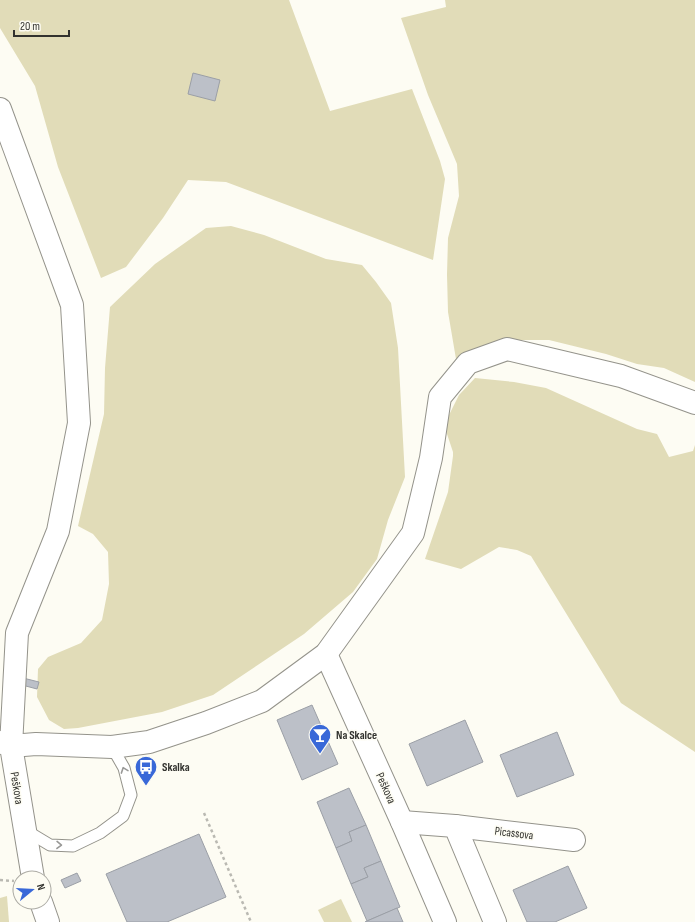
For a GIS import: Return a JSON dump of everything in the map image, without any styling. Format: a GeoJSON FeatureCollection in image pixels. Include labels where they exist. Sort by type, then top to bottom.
{"type":"FeatureCollection","features":[{"type":"Feature","properties":{"kind":"street","name":"Peškova"},"geometry":{"type":"LineString","coordinates":[[0,109],[72,305],[79,423],[58,532],[17,633],[5,744],[8,776],[24,830],[32,870]]}},
{"type":"Feature","properties":{"kind":"street"},"geometry":{"type":"LineString","coordinates":[[5,744],[112,747],[149,742],[206,723],[262,701],[326,654],[413,533],[431,458],[440,397],[468,363],[507,349],[621,376],[695,403]]}},
{"type":"Feature","properties":{"kind":"street","name":"Peškova"},"geometry":{"type":"LineString","coordinates":[[326,654],[402,822],[445,922]]}},
{"type":"Feature","properties":{"kind":"street","name":"Picassova"},"geometry":{"type":"LineString","coordinates":[[402,822],[455,826],[574,840]]}},
{"type":"Feature","properties":{"kind":"street"},"geometry":{"type":"LineString","coordinates":[[455,826],[496,922]]}},
{"type":"Feature","properties":{"kind":"street"},"geometry":{"type":"LineString","coordinates":[[44,910],[48,922]]}},
{"type":"Feature","properties":{"kind":"lane"},"geometry":{"type":"LineString","coordinates":[[24,830],[50,845],[74,846],[100,833],[123,816],[131,795],[124,768],[112,747]]}},
{"type":"Feature","properties":{"kind":"path"},"geometry":{"type":"LineString","coordinates":[[204,813],[251,922]]}},
{"type":"Feature","properties":{"kind":"path"},"geometry":{"type":"LineString","coordinates":[[0,880],[12,882]]}},
{"type":"Feature","properties":{"kind":"shaded area"},"geometry":{"type":"Polygon","coordinates":[[[0,0],[289,0],[330,111],[412,89],[440,161],[445,179],[433,260],[226,182],[188,180],[163,218],[126,267],[101,278],[58,167],[35,86],[0,28],[0,0]]]}},
{"type":"Feature","properties":{"kind":"shaded area"},"geometry":{"type":"Polygon","coordinates":[[[445,0],[695,0],[695,382],[664,368],[637,364],[606,354],[549,340],[499,340],[456,359],[448,312],[447,275],[448,238],[459,196],[457,164],[428,95],[401,18],[446,7],[445,0]]]}},
{"type":"Feature","properties":{"kind":"shaded area"},"geometry":{"type":"Polygon","coordinates":[[[231,226],[264,235],[326,259],[362,265],[391,303],[398,348],[405,477],[388,520],[377,559],[353,592],[304,634],[213,695],[162,712],[78,728],[64,729],[49,720],[37,697],[38,669],[48,657],[81,643],[102,620],[109,584],[108,552],[93,534],[78,526],[104,414],[105,368],[110,307],[155,264],[206,228],[231,226]]]}},
{"type":"Feature","properties":{"kind":"shaded area"},"geometry":{"type":"Polygon","coordinates":[[[475,378],[514,382],[546,388],[637,429],[657,434],[669,457],[693,451],[695,445],[695,752],[621,703],[531,556],[517,550],[499,547],[461,569],[425,559],[448,492],[453,452],[444,425],[459,395],[475,378]]]}},
{"type":"Feature","properties":{"kind":"shaded area"},"geometry":{"type":"Polygon","coordinates":[[[7,896],[9,922],[0,922],[0,898],[7,896]]]}},
{"type":"Feature","properties":{"kind":"shaded area"},"geometry":{"type":"Polygon","coordinates":[[[341,899],[352,922],[324,922],[318,910],[341,899]]]}},
{"type":"Feature","properties":{"kind":"building"},"geometry":{"type":"Polygon","coordinates":[[[193,73],[220,80],[215,101],[188,94],[193,73]]]}},
{"type":"Feature","properties":{"kind":"building"},"geometry":{"type":"Polygon","coordinates":[[[23,678],[39,682],[37,689],[22,685],[23,678]]]}},
{"type":"Feature","properties":{"kind":"building"},"geometry":{"type":"Polygon","coordinates":[[[312,705],[338,764],[302,780],[277,720],[312,705]]]}},
{"type":"Feature","properties":{"kind":"building"},"geometry":{"type":"Polygon","coordinates":[[[465,720],[483,762],[427,786],[409,744],[465,720]]]}},
{"type":"Feature","properties":{"kind":"building"},"geometry":{"type":"Polygon","coordinates":[[[557,732],[574,775],[517,797],[500,755],[557,732]]]}},
{"type":"Feature","properties":{"kind":"building"},"geometry":{"type":"Polygon","coordinates":[[[349,788],[366,825],[349,832],[352,841],[336,848],[317,802],[349,788]]]}},
{"type":"Feature","properties":{"kind":"building"},"geometry":{"type":"Polygon","coordinates":[[[366,825],[381,861],[364,868],[368,877],[351,884],[336,848],[352,841],[349,832],[366,825]]]}},
{"type":"Feature","properties":{"kind":"building"},"geometry":{"type":"Polygon","coordinates":[[[199,834],[226,897],[167,922],[127,922],[106,874],[199,834]]]}},
{"type":"Feature","properties":{"kind":"building"},"geometry":{"type":"Polygon","coordinates":[[[381,861],[400,907],[367,921],[351,884],[368,877],[364,868],[381,861]]]}},
{"type":"Feature","properties":{"kind":"building"},"geometry":{"type":"Polygon","coordinates":[[[568,866],[587,908],[555,922],[527,922],[513,890],[568,866]]]}},
{"type":"Feature","properties":{"kind":"building"},"geometry":{"type":"Polygon","coordinates":[[[77,873],[81,881],[65,888],[61,880],[77,873]]]}},
{"type":"Feature","properties":{"kind":"building"},"geometry":{"type":"Polygon","coordinates":[[[397,908],[403,922],[365,922],[367,921],[397,908]]]}},
{"type":"Feature","properties":{"kind":"place","name":"Na Skalce"},"geometry":{"type":"Point","coordinates":[320,754]}},
{"type":"Feature","properties":{"kind":"place","name":"Skalka"},"geometry":{"type":"Point","coordinates":[146,786]}}]}
